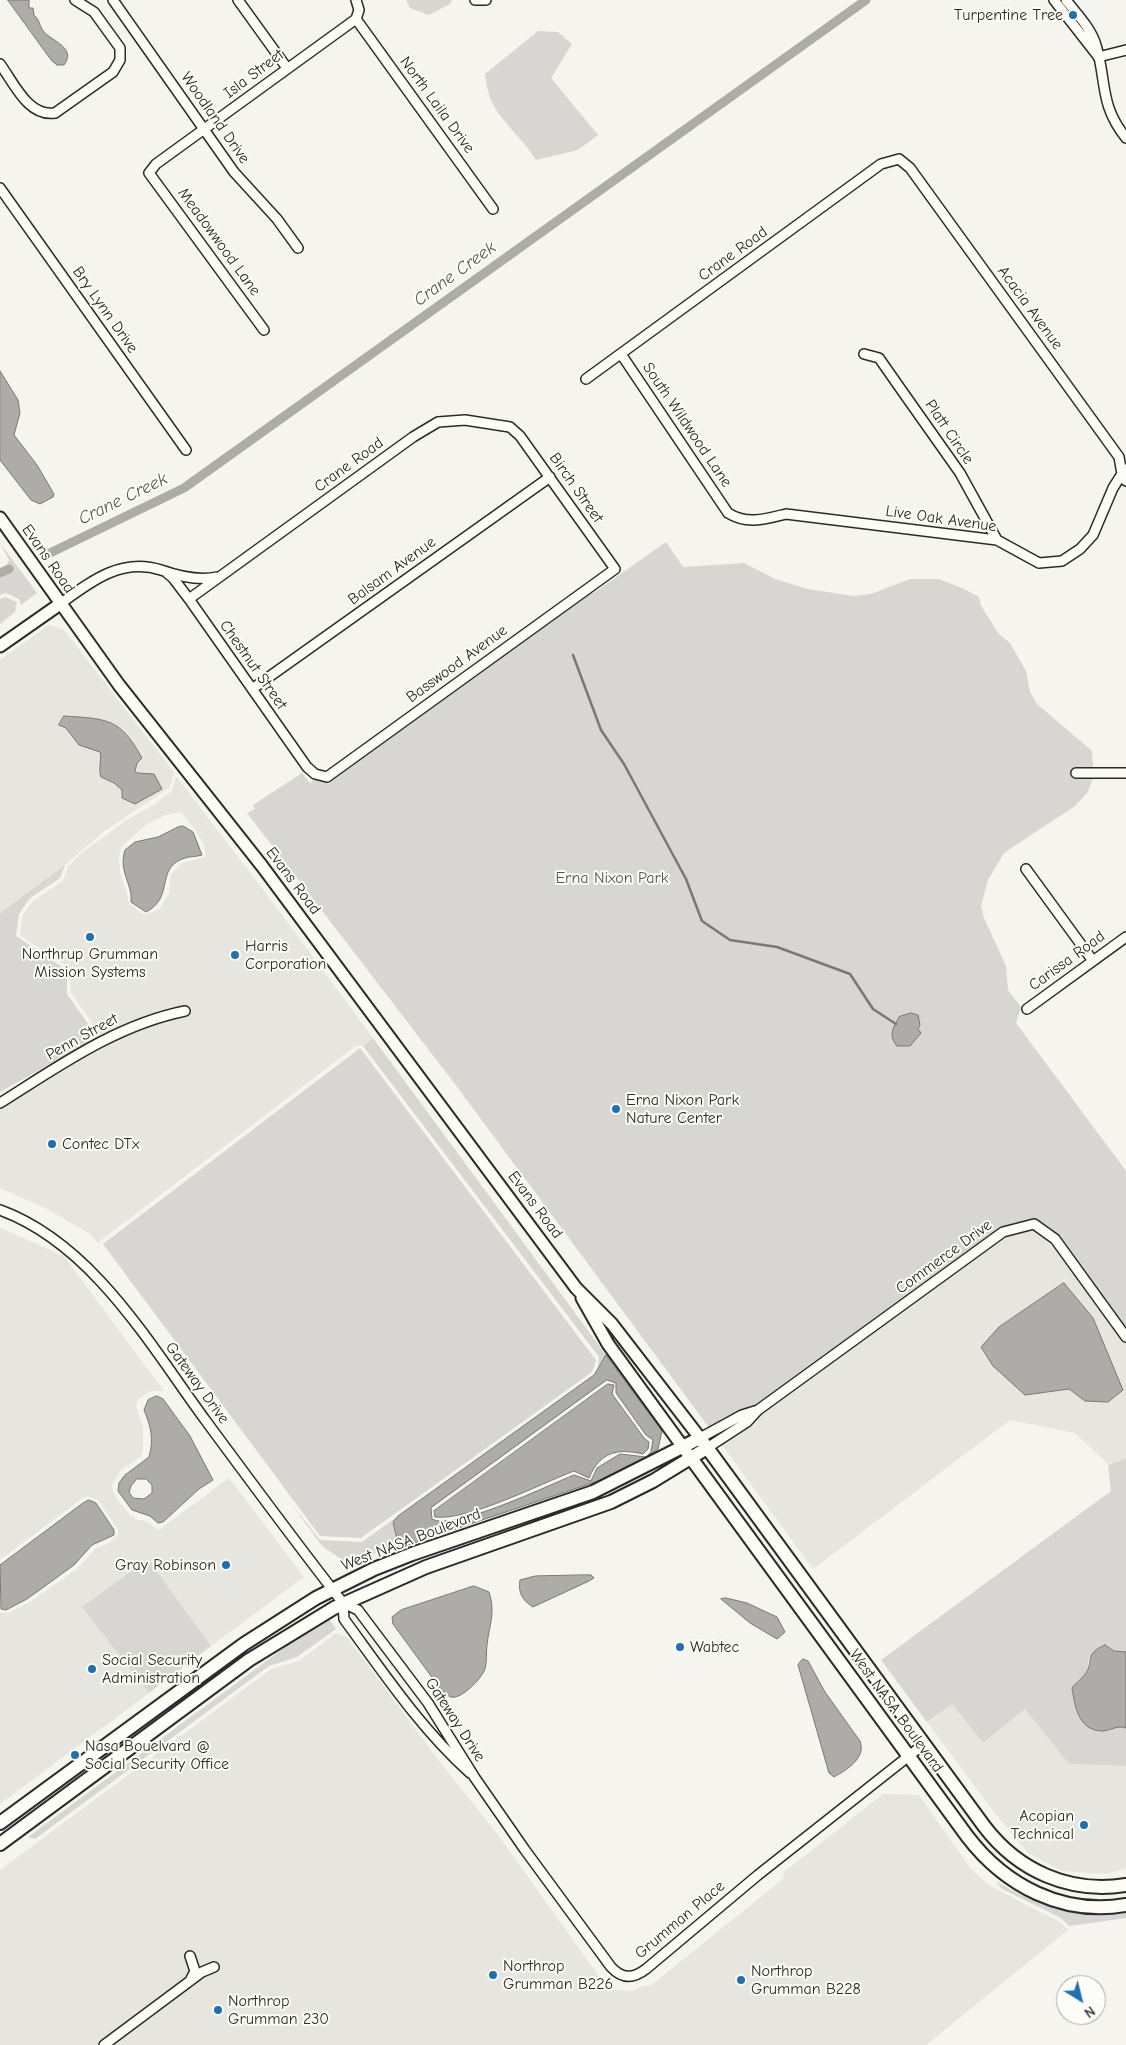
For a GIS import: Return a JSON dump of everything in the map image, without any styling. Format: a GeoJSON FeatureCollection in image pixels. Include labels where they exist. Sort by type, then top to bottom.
{"type":"FeatureCollection","features":[{"type":"Feature","properties":{"kind":"main road","name":"West NASA Boulevard"},"geometry":{"type":"LineString","coordinates":[[0,1823],[244,1644],[332,1589],[412,1554],[586,1495],[620,1481],[683,1447],[704,1443]]}},
{"type":"Feature","properties":{"kind":"main road","name":"West NASA Boulevard"},"geometry":{"type":"LineString","coordinates":[[0,1844],[256,1656],[343,1603],[426,1567],[611,1502],[692,1458],[704,1443]]}},
{"type":"Feature","properties":{"kind":"main road","name":"West NASA Boulevard"},"geometry":{"type":"LineString","coordinates":[[704,1443],[984,1826],[1004,1849],[1024,1865],[1057,1880],[1094,1887],[1126,1885]]}},
{"type":"Feature","properties":{"kind":"main road","name":"West NASA Boulevard"},"geometry":{"type":"LineString","coordinates":[[692,1458],[978,1850],[995,1868],[1012,1880],[1046,1898],[1072,1905],[1096,1908],[1126,1905]]}},
{"type":"Feature","properties":{"kind":"main road"},"geometry":{"type":"LineString","coordinates":[[26,1804],[36,1818]]}},
{"type":"Feature","properties":{"kind":"street"},"geometry":{"type":"LineString","coordinates":[[0,64],[31,107],[47,114],[55,113],[113,72],[120,60],[120,48],[94,12],[74,0]]}},
{"type":"Feature","properties":{"kind":"street","name":"Woodland Drive"},"geometry":{"type":"LineString","coordinates":[[113,0],[206,129],[234,172],[277,219],[298,248]]}},
{"type":"Feature","properties":{"kind":"street"},"geometry":{"type":"LineString","coordinates":[[238,0],[286,68]]}},
{"type":"Feature","properties":{"kind":"street"},"geometry":{"type":"LineString","coordinates":[[356,0],[359,10],[356,19]]}},
{"type":"Feature","properties":{"kind":"street"},"geometry":{"type":"LineString","coordinates":[[475,0],[486,0]]}},
{"type":"Feature","properties":{"kind":"street"},"geometry":{"type":"LineString","coordinates":[[1054,0],[1098,57]]}},
{"type":"Feature","properties":{"kind":"street"},"geometry":{"type":"LineString","coordinates":[[1066,0],[1095,43],[1105,100],[1110,115],[1126,138]]}},
{"type":"Feature","properties":{"kind":"street","name":"Isla Street"},"geometry":{"type":"LineString","coordinates":[[149,173],[156,164],[356,19]]}},
{"type":"Feature","properties":{"kind":"street","name":"North Laila Drive"},"geometry":{"type":"LineString","coordinates":[[356,19],[493,209]]}},
{"type":"Feature","properties":{"kind":"street"},"geometry":{"type":"LineString","coordinates":[[1098,57],[1126,50]]}},
{"type":"Feature","properties":{"kind":"street","name":"Crane Road"},"geometry":{"type":"LineString","coordinates":[[586,379],[881,164],[899,159]]}},
{"type":"Feature","properties":{"kind":"street","name":"Acacia Avenue"},"geometry":{"type":"LineString","coordinates":[[899,159],[910,168],[1119,457],[1125,474]]}},
{"type":"Feature","properties":{"kind":"street","name":"Meadowwood Lane"},"geometry":{"type":"LineString","coordinates":[[149,173],[264,330]]}},
{"type":"Feature","properties":{"kind":"street","name":"Bry Lynn Drive"},"geometry":{"type":"LineString","coordinates":[[0,188],[186,450]]}},
{"type":"Feature","properties":{"kind":"street","name":"South Wildwood Lane"},"geometry":{"type":"LineString","coordinates":[[621,354],[728,513]]}},
{"type":"Feature","properties":{"kind":"street","name":"Platt Circle"},"geometry":{"type":"LineString","coordinates":[[864,354],[878,358],[900,388],[960,472],[997,540]]}},
{"type":"Feature","properties":{"kind":"street","name":"Crane Road"},"geometry":{"type":"LineString","coordinates":[[188,599],[413,437],[438,422],[465,420],[510,426]]}},
{"type":"Feature","properties":{"kind":"street","name":"Birch Street"},"geometry":{"type":"LineString","coordinates":[[510,426],[520,436],[615,569]]}},
{"type":"Feature","properties":{"kind":"street","name":"Live Oak Avenue"},"geometry":{"type":"LineString","coordinates":[[728,513],[737,519],[757,520],[786,514],[997,540],[1039,562],[1062,561],[1080,550],[1093,535],[1113,488],[1125,474]]}},
{"type":"Feature","properties":{"kind":"street","name":"Balsam Avenue"},"geometry":{"type":"LineString","coordinates":[[252,690],[550,477]]}},
{"type":"Feature","properties":{"kind":"street","name":"Evans Road"},"geometry":{"type":"LineString","coordinates":[[0,518],[119,685],[262,866],[576,1288],[608,1344],[692,1458]]}},
{"type":"Feature","properties":{"kind":"street"},"geometry":{"type":"LineString","coordinates":[[0,646],[100,576],[119,569],[142,566],[167,573],[208,579],[220,576]]}},
{"type":"Feature","properties":{"kind":"street","name":"Basswood Avenue"},"geometry":{"type":"LineString","coordinates":[[315,774],[327,777],[615,569]]}},
{"type":"Feature","properties":{"kind":"street","name":"Chestnut Street"},"geometry":{"type":"LineString","coordinates":[[167,573],[173,578],[307,767],[315,774]]}},
{"type":"Feature","properties":{"kind":"street"},"geometry":{"type":"LineString","coordinates":[[1076,773],[1126,773]]}},
{"type":"Feature","properties":{"kind":"street"},"geometry":{"type":"LineString","coordinates":[[1026,869],[1093,961]]}},
{"type":"Feature","properties":{"kind":"street","name":"Carissa Road"},"geometry":{"type":"LineString","coordinates":[[1026,1009],[1126,936]]}},
{"type":"Feature","properties":{"kind":"street","name":"Penn Street"},"geometry":{"type":"LineString","coordinates":[[0,1103],[120,1030],[185,1010]]}},
{"type":"Feature","properties":{"kind":"street","name":"Gateway Drive"},"geometry":{"type":"LineString","coordinates":[[0,1210],[16,1216],[58,1241],[107,1288],[332,1589],[343,1603],[358,1610],[384,1644],[428,1703],[475,1778]]}},
{"type":"Feature","properties":{"kind":"street","name":"Commerce Drive"},"geometry":{"type":"LineString","coordinates":[[704,1443],[747,1422],[758,1410],[1003,1232],[1034,1224],[1054,1239],[1126,1337]]}},
{"type":"Feature","properties":{"kind":"street","name":"Evans Road"},"geometry":{"type":"LineString","coordinates":[[576,1288],[617,1330],[704,1443]]}},
{"type":"Feature","properties":{"kind":"street","name":"Gateway Drive"},"geometry":{"type":"LineString","coordinates":[[343,1603],[344,1619],[410,1709],[442,1747],[475,1778]]}},
{"type":"Feature","properties":{"kind":"street","name":"Grumman Place"},"geometry":{"type":"LineString","coordinates":[[475,1778],[611,1967],[621,1976],[630,1977],[646,1969],[751,1880],[924,1744]]}},
{"type":"Feature","properties":{"kind":"street"},"geometry":{"type":"LineString","coordinates":[[189,1984],[195,1971],[190,1956]]}},
{"type":"Feature","properties":{"kind":"street"},"geometry":{"type":"LineString","coordinates":[[104,2045],[189,1984],[202,1972],[214,1967]]}},
{"type":"Feature","properties":{"kind":"shaded area"},"geometry":{"type":"Polygon","coordinates":[[[8,0],[29,0],[29,8],[33,8],[34,15],[41,28],[65,49],[67,59],[64,65],[57,65],[52,61],[8,0]]]}},
{"type":"Feature","properties":{"kind":"shaded area"},"geometry":{"type":"Polygon","coordinates":[[[0,371],[18,400],[20,413],[14,435],[37,465],[54,494],[53,497],[40,504],[31,500],[0,460],[0,371]]]}},
{"type":"Feature","properties":{"kind":"shaded area"},"geometry":{"type":"Polygon","coordinates":[[[49,625],[64,630],[174,772],[170,787],[102,833],[60,869],[0,913],[0,660],[49,625]]]}},
{"type":"Feature","properties":{"kind":"shaded area"},"geometry":{"type":"Polygon","coordinates":[[[64,716],[102,720],[119,728],[127,735],[142,758],[137,763],[135,771],[137,773],[154,774],[162,789],[135,804],[122,798],[122,790],[114,783],[101,777],[100,752],[79,745],[66,728],[59,725],[64,716]]]}},
{"type":"Feature","properties":{"kind":"shaded area"},"geometry":{"type":"Polygon","coordinates":[[[176,776],[373,1038],[363,1046],[357,1045],[100,1241],[99,1244],[90,1234],[47,1209],[0,1188],[0,1108],[122,1035],[165,1019],[190,1014],[187,1005],[162,1010],[118,1026],[93,1040],[95,1027],[71,993],[70,969],[20,935],[22,916],[33,901],[63,881],[68,867],[79,855],[128,819],[152,806],[172,791],[176,776]],[[181,812],[166,815],[147,824],[122,846],[119,856],[120,873],[128,896],[128,902],[144,915],[160,909],[169,893],[171,874],[182,863],[206,857],[204,845],[181,812]]]}},
{"type":"Feature","properties":{"kind":"shaded area"},"geometry":{"type":"Polygon","coordinates":[[[183,826],[193,832],[202,855],[185,858],[174,864],[169,870],[160,899],[155,906],[146,912],[131,902],[130,889],[123,865],[125,850],[135,842],[158,837],[183,826]]]}},
{"type":"Feature","properties":{"kind":"shaded area"},"geometry":{"type":"Polygon","coordinates":[[[911,1013],[918,1015],[920,1025],[918,1029],[921,1033],[910,1046],[897,1046],[892,1035],[893,1028],[899,1017],[911,1013]]]}},
{"type":"Feature","properties":{"kind":"shaded area"},"geometry":{"type":"Polygon","coordinates":[[[0,1228],[64,1256],[164,1391],[151,1391],[138,1399],[136,1407],[143,1426],[143,1451],[141,1457],[121,1470],[113,1483],[112,1488],[116,1498],[130,1515],[137,1520],[144,1520],[159,1530],[229,1478],[304,1577],[211,1646],[148,1559],[83,1607],[149,1693],[0,1804],[0,1613],[8,1613],[30,1602],[77,1569],[95,1549],[109,1543],[118,1535],[118,1529],[98,1500],[88,1496],[0,1560],[0,1228]]]}},
{"type":"Feature","properties":{"kind":"shaded area"},"geometry":{"type":"Polygon","coordinates":[[[1033,1229],[1057,1249],[1126,1344],[1126,1458],[1108,1464],[1075,1433],[1010,1420],[813,1569],[722,1445],[751,1427],[763,1412],[1004,1237],[1033,1229]],[[1069,1389],[1085,1401],[1107,1402],[1123,1390],[1069,1389]]]}},
{"type":"Feature","properties":{"kind":"shaded area"},"geometry":{"type":"Polygon","coordinates":[[[1064,1283],[1093,1318],[1123,1390],[1108,1402],[1085,1401],[1069,1389],[1025,1395],[993,1366],[981,1347],[999,1327],[1064,1283]]]}},
{"type":"Feature","properties":{"kind":"shaded area"},"geometry":{"type":"Polygon","coordinates":[[[606,1355],[662,1431],[658,1449],[636,1464],[601,1480],[399,1548],[393,1522],[398,1516],[594,1375],[606,1355]],[[607,1380],[431,1508],[432,1519],[443,1521],[459,1519],[479,1513],[501,1506],[574,1475],[591,1481],[597,1468],[620,1454],[646,1457],[651,1452],[653,1440],[646,1435],[616,1393],[616,1383],[607,1380]]]}},
{"type":"Feature","properties":{"kind":"shaded area"},"geometry":{"type":"Polygon","coordinates":[[[608,1384],[614,1385],[612,1394],[644,1438],[649,1442],[648,1449],[643,1454],[617,1452],[610,1454],[598,1462],[589,1478],[574,1471],[485,1508],[449,1517],[435,1517],[434,1511],[608,1384]]]}},
{"type":"Feature","properties":{"kind":"shaded area"},"geometry":{"type":"Polygon","coordinates":[[[157,1396],[163,1399],[190,1436],[213,1480],[199,1489],[163,1522],[158,1523],[150,1516],[132,1510],[118,1491],[119,1483],[125,1475],[149,1457],[151,1433],[144,1410],[148,1400],[157,1396]],[[137,1479],[131,1486],[129,1492],[133,1498],[144,1499],[152,1493],[152,1485],[146,1479],[137,1479]]]}},
{"type":"Feature","properties":{"kind":"shaded area"},"geometry":{"type":"Polygon","coordinates":[[[89,1500],[96,1503],[114,1530],[114,1535],[92,1545],[74,1565],[27,1599],[6,1610],[1,1609],[0,1565],[89,1500]]]}},
{"type":"Feature","properties":{"kind":"shaded area"},"geometry":{"type":"Polygon","coordinates":[[[591,1575],[594,1578],[589,1581],[533,1607],[526,1602],[520,1592],[520,1580],[535,1576],[591,1575]]]}},
{"type":"Feature","properties":{"kind":"shaded area"},"geometry":{"type":"Polygon","coordinates":[[[474,1586],[489,1592],[491,1599],[492,1613],[486,1666],[480,1678],[471,1688],[460,1695],[451,1697],[442,1691],[393,1624],[392,1617],[401,1610],[474,1586]]]}},
{"type":"Feature","properties":{"kind":"shaded area"},"geometry":{"type":"Polygon","coordinates":[[[726,1598],[747,1603],[777,1617],[785,1632],[777,1639],[750,1623],[721,1599],[726,1598]]]}},
{"type":"Feature","properties":{"kind":"shaded area"},"geometry":{"type":"Polygon","coordinates":[[[336,1633],[347,1637],[436,1757],[501,1839],[600,1978],[613,1990],[633,1991],[642,1986],[650,1986],[783,1879],[784,1872],[883,1794],[919,1795],[971,1869],[990,1886],[1060,1922],[1068,1930],[926,2045],[0,2045],[0,1870],[271,1669],[299,1661],[336,1633]]]}},
{"type":"Feature","properties":{"kind":"shaded area"},"geometry":{"type":"Polygon","coordinates":[[[1105,1645],[1114,1651],[1126,1652],[1126,1728],[1117,1727],[1103,1731],[1088,1727],[1083,1722],[1077,1710],[1072,1688],[1086,1673],[1094,1651],[1105,1645]]]}},
{"type":"Feature","properties":{"kind":"shaded area"},"geometry":{"type":"Polygon","coordinates":[[[803,1659],[808,1661],[825,1692],[860,1741],[861,1747],[858,1758],[850,1767],[834,1777],[829,1773],[798,1665],[803,1659]]]}},
{"type":"Feature","properties":{"kind":"shaded area"},"geometry":{"type":"Polygon","coordinates":[[[952,1704],[983,1743],[1025,1709],[1069,1764],[1126,1766],[1126,1868],[1107,1874],[1062,1871],[1028,1853],[994,1812],[927,1722],[952,1704]]]}},
{"type":"Feature","properties":{"kind":"green space"},"geometry":{"type":"Polygon","coordinates":[[[406,0],[452,0],[450,4],[429,15],[410,8],[406,0]]]}},
{"type":"Feature","properties":{"kind":"green space"},"geometry":{"type":"Polygon","coordinates":[[[538,31],[558,32],[572,44],[551,78],[598,135],[578,150],[536,160],[494,105],[488,91],[485,74],[538,31]]]}},
{"type":"Feature","properties":{"kind":"green space","name":"Erna Nixon Park"},"geometry":{"type":"Polygon","coordinates":[[[666,542],[683,567],[744,563],[775,579],[808,589],[853,596],[871,594],[910,579],[939,579],[964,589],[979,597],[981,606],[999,634],[1010,643],[1026,671],[1030,692],[1037,704],[1092,751],[1093,768],[1071,769],[1072,778],[1093,778],[1088,792],[1075,806],[1004,853],[988,880],[981,906],[984,918],[1006,966],[1008,990],[1021,1007],[1016,1023],[1126,1171],[1126,1330],[1036,1220],[1032,1220],[1000,1228],[758,1404],[746,1408],[710,1429],[455,1084],[247,813],[255,809],[253,805],[302,773],[310,783],[315,779],[330,780],[585,596],[595,592],[666,542]]]}},
{"type":"Feature","properties":{"kind":"green space"},"geometry":{"type":"Polygon","coordinates":[[[0,543],[37,593],[21,605],[19,599],[6,593],[0,595],[0,571],[5,568],[9,560],[0,543]]]}},
{"type":"Feature","properties":{"kind":"green space"},"geometry":{"type":"Polygon","coordinates":[[[5,597],[17,602],[15,612],[0,624],[0,599],[5,597]]]}},
{"type":"Feature","properties":{"kind":"green space"},"geometry":{"type":"Polygon","coordinates":[[[65,865],[60,878],[30,898],[19,914],[16,936],[67,970],[67,994],[91,1028],[89,1042],[0,1092],[0,913],[65,865]]]}},
{"type":"Feature","properties":{"kind":"green space"},"geometry":{"type":"Polygon","coordinates":[[[373,1038],[606,1355],[598,1366],[599,1357],[363,1046],[373,1038]]]}},
{"type":"Feature","properties":{"kind":"green space"},"geometry":{"type":"Polygon","coordinates":[[[360,1048],[596,1360],[592,1372],[361,1538],[320,1536],[103,1244],[360,1048]]]}},
{"type":"Feature","properties":{"kind":"green space"},"geometry":{"type":"Polygon","coordinates":[[[1126,1458],[1126,1652],[1114,1651],[1105,1645],[1089,1658],[1087,1673],[1075,1683],[1103,1731],[1119,1726],[1126,1728],[1126,1766],[1069,1764],[1025,1709],[983,1743],[952,1704],[927,1722],[881,1660],[1111,1491],[1108,1465],[1126,1458]]]}},
{"type":"Feature","properties":{"kind":"green space"},"geometry":{"type":"Polygon","coordinates":[[[290,1502],[320,1540],[362,1542],[398,1516],[393,1522],[397,1544],[371,1555],[344,1561],[322,1546],[290,1502]]]}},
{"type":"Feature","properties":{"kind":"green space"},"geometry":{"type":"Polygon","coordinates":[[[148,1559],[211,1646],[149,1693],[82,1607],[148,1559]]]}},
{"type":"Feature","properties":{"kind":"green space"},"geometry":{"type":"Polygon","coordinates":[[[328,1618],[336,1629],[297,1657],[269,1666],[35,1839],[28,1837],[307,1631],[328,1618]]]}},
{"type":"Feature","properties":{"kind":"green space"},"geometry":{"type":"Polygon","coordinates":[[[996,1881],[1026,1897],[1058,1909],[1109,1915],[1126,1913],[1126,1918],[1069,1926],[1061,1918],[1002,1889],[996,1881]]]}},
{"type":"Feature","properties":{"kind":"waterway","name":"Crane Creek"},"geometry":{"type":"LineString","coordinates":[[50,553],[184,488],[866,0]]}},
{"type":"Feature","properties":{"kind":"waterway","name":"Crane Creek"},"geometry":{"type":"LineString","coordinates":[[0,573],[9,569]]}},
{"type":"Feature","properties":{"kind":"waterway"},"geometry":{"type":"LineString","coordinates":[[573,655],[601,730],[624,764],[686,879],[702,921],[730,940],[777,947],[850,974],[873,1009],[896,1024]]}},
{"type":"Feature","properties":{"kind":"place","name":"Turpentine Tree"},"geometry":{"type":"Point","coordinates":[1073,15]}},
{"type":"Feature","properties":{"kind":"place","name":"Northrup Grumman Mission Systems"},"geometry":{"type":"Point","coordinates":[90,937]}},
{"type":"Feature","properties":{"kind":"place","name":"Harris Corporation"},"geometry":{"type":"Point","coordinates":[235,955]}},
{"type":"Feature","properties":{"kind":"place","name":"Erna Nixon Park Nature Center"},"geometry":{"type":"Point","coordinates":[616,1109]}},
{"type":"Feature","properties":{"kind":"place","name":"Contec DTx"},"geometry":{"type":"Point","coordinates":[52,1144]}},
{"type":"Feature","properties":{"kind":"place","name":"Gray Robinson"},"geometry":{"type":"Point","coordinates":[226,1565]}},
{"type":"Feature","properties":{"kind":"place","name":"Wabtec"},"geometry":{"type":"Point","coordinates":[680,1647]}},
{"type":"Feature","properties":{"kind":"place","name":"Social Security Administration"},"geometry":{"type":"Point","coordinates":[92,1669]}},
{"type":"Feature","properties":{"kind":"place","name":"Nasa Bouelvard @ Social Security Office"},"geometry":{"type":"Point","coordinates":[75,1755]}},
{"type":"Feature","properties":{"kind":"place","name":"Acopian Technical"},"geometry":{"type":"Point","coordinates":[1084,1825]}},
{"type":"Feature","properties":{"kind":"place","name":"Northrop Grumman B226"},"geometry":{"type":"Point","coordinates":[493,1975]}},
{"type":"Feature","properties":{"kind":"place","name":"Northrop Grumman B228"},"geometry":{"type":"Point","coordinates":[741,1980]}},
{"type":"Feature","properties":{"kind":"place","name":"Northrop Grumman 230"},"geometry":{"type":"Point","coordinates":[218,2010]}}]}
